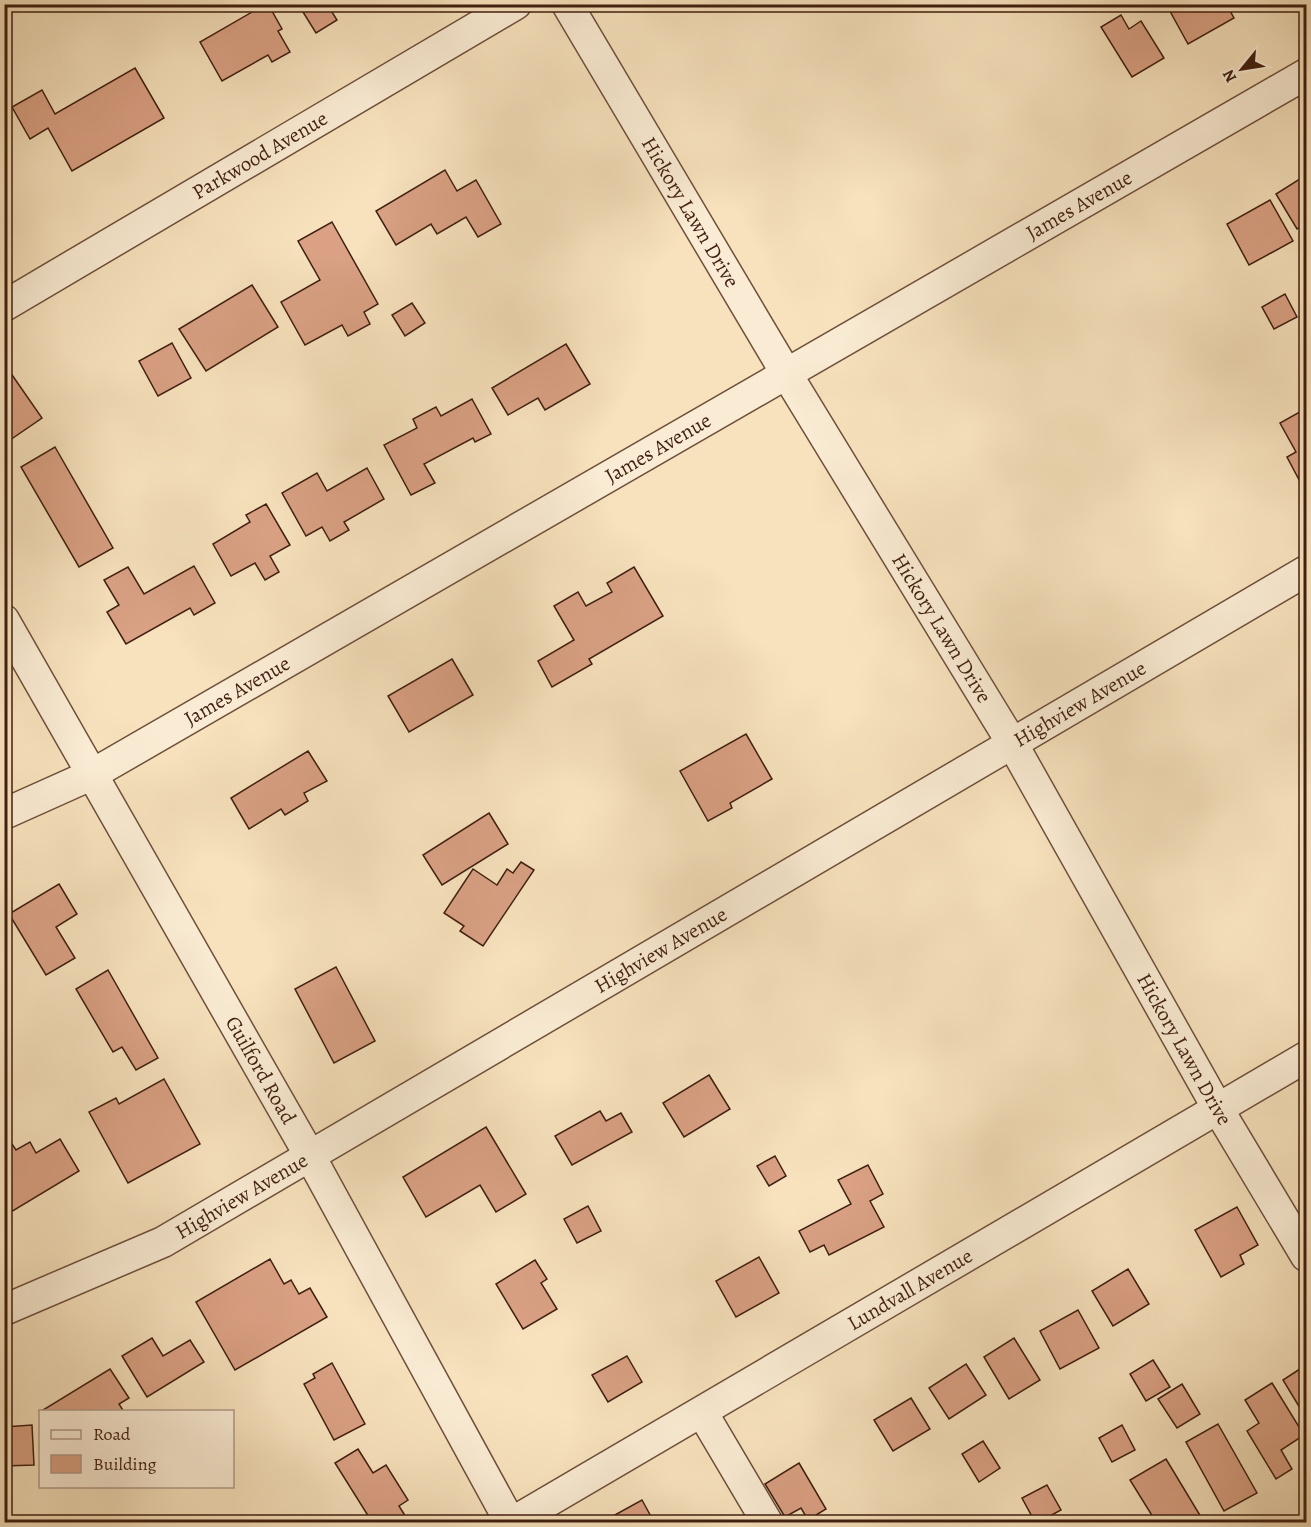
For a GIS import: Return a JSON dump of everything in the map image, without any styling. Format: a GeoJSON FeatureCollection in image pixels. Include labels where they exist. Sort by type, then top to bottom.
{"type":"FeatureCollection","features":[{"type":"Feature","properties":{"kind":"street","name":"Parkwood Avenue"},"geometry":{"type":"LineString","coordinates":[[4,306],[516,4]]}},
{"type":"Feature","properties":{"kind":"street","name":"Hickory Lawn Drive"},"geometry":{"type":"LineString","coordinates":[[567,4],[786,373],[1012,743],[1218,1109],[1306,1256]]}},
{"type":"Feature","properties":{"kind":"street","name":"James Avenue"},"geometry":{"type":"LineString","coordinates":[[4,814],[91,775],[1306,74]]}},
{"type":"Feature","properties":{"kind":"street","name":"Highview Avenue"},"geometry":{"type":"LineString","coordinates":[[4,1310],[163,1242],[1306,571]]}},
{"type":"Feature","properties":{"kind":"street","name":"Guilford Road"},"geometry":{"type":"LineString","coordinates":[[4,620],[310,1156],[512,1522]]}},
{"type":"Feature","properties":{"kind":"street","name":"Lundvall Avenue"},"geometry":{"type":"LineString","coordinates":[[512,1522],[1306,1056]]}},
{"type":"Feature","properties":{"kind":"street"},"geometry":{"type":"LineString","coordinates":[[702,1412],[766,1522]]}},
{"type":"Feature","properties":{"kind":"building"},"geometry":{"type":"Polygon","coordinates":[[[266,4],[282,29],[278,31],[290,52],[272,62],[268,55],[222,81],[200,42],[266,4]]]}},
{"type":"Feature","properties":{"kind":"building"},"geometry":{"type":"Polygon","coordinates":[[[298,4],[327,4],[337,20],[316,33],[298,4]]]}},
{"type":"Feature","properties":{"kind":"building"},"geometry":{"type":"Polygon","coordinates":[[[1166,4],[1226,4],[1234,18],[1188,44],[1166,4]]]}},
{"type":"Feature","properties":{"kind":"building"},"geometry":{"type":"Polygon","coordinates":[[[1121,15],[1129,29],[1141,21],[1164,58],[1132,77],[1101,27],[1121,15]]]}},
{"type":"Feature","properties":{"kind":"building"},"geometry":{"type":"Polygon","coordinates":[[[135,68],[164,118],[72,171],[48,128],[30,139],[12,107],[42,90],[55,114],[135,68]]]}},
{"type":"Feature","properties":{"kind":"building"},"geometry":{"type":"Polygon","coordinates":[[[445,170],[457,191],[476,180],[501,224],[478,237],[466,217],[437,234],[431,224],[396,245],[376,211],[445,170]]]}},
{"type":"Feature","properties":{"kind":"building"},"geometry":{"type":"Polygon","coordinates":[[[1306,175],[1306,223],[1297,229],[1276,194],[1306,175]]]}},
{"type":"Feature","properties":{"kind":"building"},"geometry":{"type":"Polygon","coordinates":[[[1270,200],[1293,241],[1249,265],[1227,224],[1270,200]]]}},
{"type":"Feature","properties":{"kind":"building"},"geometry":{"type":"Polygon","coordinates":[[[332,222],[378,304],[364,312],[370,324],[348,336],[342,325],[305,345],[281,302],[320,280],[298,241],[332,222]]]}},
{"type":"Feature","properties":{"kind":"building"},"geometry":{"type":"Polygon","coordinates":[[[252,285],[278,327],[206,371],[179,329],[252,285]]]}},
{"type":"Feature","properties":{"kind":"building"},"geometry":{"type":"Polygon","coordinates":[[[1285,294],[1297,317],[1274,329],[1262,307],[1285,294]]]}},
{"type":"Feature","properties":{"kind":"building"},"geometry":{"type":"Polygon","coordinates":[[[412,303],[425,323],[405,336],[392,315],[412,303]]]}},
{"type":"Feature","properties":{"kind":"building"},"geometry":{"type":"Polygon","coordinates":[[[172,343],[191,378],[158,396],[139,361],[172,343]]]}},
{"type":"Feature","properties":{"kind":"building"},"geometry":{"type":"Polygon","coordinates":[[[566,344],[590,384],[545,410],[538,398],[508,415],[492,388],[566,344]]]}},
{"type":"Feature","properties":{"kind":"building"},"geometry":{"type":"Polygon","coordinates":[[[10,372],[42,418],[7,442],[4,438],[4,376],[10,372]]]}},
{"type":"Feature","properties":{"kind":"building"},"geometry":{"type":"Polygon","coordinates":[[[472,399],[491,434],[475,442],[473,438],[424,464],[435,483],[411,495],[384,445],[417,428],[413,419],[436,407],[441,416],[472,399]]]}},
{"type":"Feature","properties":{"kind":"building"},"geometry":{"type":"Polygon","coordinates":[[[1305,409],[1306,493],[1287,457],[1296,452],[1280,423],[1305,409]]]}},
{"type":"Feature","properties":{"kind":"building"},"geometry":{"type":"Polygon","coordinates":[[[55,447],[113,548],[79,567],[21,467],[55,447]]]}},
{"type":"Feature","properties":{"kind":"building"},"geometry":{"type":"Polygon","coordinates":[[[367,468],[384,499],[344,522],[349,530],[330,541],[322,527],[306,536],[282,493],[317,473],[327,491],[367,468]]]}},
{"type":"Feature","properties":{"kind":"building"},"geometry":{"type":"Polygon","coordinates":[[[266,504],[290,545],[270,556],[279,572],[265,580],[255,563],[231,576],[213,544],[250,522],[246,515],[266,504]]]}},
{"type":"Feature","properties":{"kind":"building"},"geometry":{"type":"Polygon","coordinates":[[[194,566],[215,603],[194,615],[190,608],[126,644],[107,612],[119,605],[104,580],[128,567],[144,594],[194,566]]]}},
{"type":"Feature","properties":{"kind":"building"},"geometry":{"type":"Polygon","coordinates":[[[634,567],[663,616],[589,659],[592,664],[552,687],[538,661],[574,640],[554,606],[578,592],[586,606],[612,592],[607,583],[634,567]]]}},
{"type":"Feature","properties":{"kind":"building"},"geometry":{"type":"Polygon","coordinates":[[[452,659],[473,695],[409,732],[388,696],[452,659]]]}},
{"type":"Feature","properties":{"kind":"building"},"geometry":{"type":"Polygon","coordinates":[[[746,734],[772,779],[730,803],[732,808],[708,821],[680,771],[746,734]]]}},
{"type":"Feature","properties":{"kind":"building"},"geometry":{"type":"Polygon","coordinates":[[[308,751],[327,781],[304,793],[308,801],[285,815],[281,809],[249,829],[231,798],[308,751]]]}},
{"type":"Feature","properties":{"kind":"building"},"geometry":{"type":"Polygon","coordinates":[[[489,813],[508,844],[442,885],[423,855],[489,813]]]}},
{"type":"Feature","properties":{"kind":"building"},"geometry":{"type":"Polygon","coordinates":[[[521,862],[534,870],[483,946],[460,931],[464,926],[444,913],[473,869],[497,885],[507,869],[513,873],[521,862]]]}},
{"type":"Feature","properties":{"kind":"building"},"geometry":{"type":"Polygon","coordinates":[[[59,884],[77,914],[56,927],[75,958],[46,975],[9,914],[59,884]]]}},
{"type":"Feature","properties":{"kind":"building"},"geometry":{"type":"Polygon","coordinates":[[[336,967],[375,1041],[334,1063],[295,989],[336,967]]]}},
{"type":"Feature","properties":{"kind":"building"},"geometry":{"type":"Polygon","coordinates":[[[108,970],[158,1058],[136,1070],[122,1047],[113,1052],[76,989],[108,970]]]}},
{"type":"Feature","properties":{"kind":"building"},"geometry":{"type":"Polygon","coordinates":[[[709,1075],[730,1109],[684,1137],[663,1103],[709,1075]]]}},
{"type":"Feature","properties":{"kind":"building"},"geometry":{"type":"Polygon","coordinates":[[[164,1079],[200,1144],[128,1183],[89,1112],[116,1098],[119,1104],[164,1079]]]}},
{"type":"Feature","properties":{"kind":"building"},"geometry":{"type":"Polygon","coordinates":[[[600,1111],[606,1121],[621,1113],[632,1132],[572,1165],[555,1136],[600,1111]]]}},
{"type":"Feature","properties":{"kind":"building"},"geometry":{"type":"Polygon","coordinates":[[[486,1127],[526,1194],[496,1212],[480,1185],[426,1217],[403,1177],[486,1127]]]}},
{"type":"Feature","properties":{"kind":"building"},"geometry":{"type":"Polygon","coordinates":[[[4,1132],[16,1150],[30,1142],[36,1153],[60,1139],[79,1171],[6,1215],[4,1132]]]}},
{"type":"Feature","properties":{"kind":"building"},"geometry":{"type":"Polygon","coordinates":[[[775,1156],[786,1176],[769,1186],[757,1166],[775,1156]]]}},
{"type":"Feature","properties":{"kind":"building"},"geometry":{"type":"Polygon","coordinates":[[[868,1165],[883,1194],[870,1201],[884,1227],[829,1255],[824,1245],[810,1252],[799,1231],[851,1204],[838,1180],[868,1165]]]}},
{"type":"Feature","properties":{"kind":"building"},"geometry":{"type":"Polygon","coordinates":[[[588,1206],[601,1231],[577,1243],[564,1219],[588,1206]]]}},
{"type":"Feature","properties":{"kind":"building"},"geometry":{"type":"Polygon","coordinates":[[[1237,1207],[1258,1245],[1240,1255],[1244,1264],[1221,1277],[1195,1230],[1237,1207]]]}},
{"type":"Feature","properties":{"kind":"building"},"geometry":{"type":"Polygon","coordinates":[[[759,1257],[779,1293],[736,1317],[716,1281],[759,1257]]]}},
{"type":"Feature","properties":{"kind":"building"},"geometry":{"type":"Polygon","coordinates":[[[270,1259],[284,1284],[291,1280],[299,1294],[310,1288],[327,1317],[235,1370],[196,1302],[270,1259]]]}},
{"type":"Feature","properties":{"kind":"building"},"geometry":{"type":"Polygon","coordinates":[[[535,1260],[547,1279],[541,1283],[557,1309],[523,1329],[496,1284],[535,1260]]]}},
{"type":"Feature","properties":{"kind":"building"},"geometry":{"type":"Polygon","coordinates":[[[1128,1269],[1149,1304],[1113,1326],[1092,1291],[1128,1269]]]}},
{"type":"Feature","properties":{"kind":"building"},"geometry":{"type":"Polygon","coordinates":[[[1078,1310],[1099,1348],[1060,1369],[1040,1331],[1078,1310]]]}},
{"type":"Feature","properties":{"kind":"building"},"geometry":{"type":"Polygon","coordinates":[[[152,1338],[163,1356],[190,1340],[204,1362],[147,1397],[122,1356],[152,1338]]]}},
{"type":"Feature","properties":{"kind":"building"},"geometry":{"type":"Polygon","coordinates":[[[1014,1338],[1040,1380],[1009,1399],[984,1357],[1014,1338]]]}},
{"type":"Feature","properties":{"kind":"building"},"geometry":{"type":"Polygon","coordinates":[[[627,1356],[642,1382],[608,1402],[592,1375],[627,1356]]]}},
{"type":"Feature","properties":{"kind":"building"},"geometry":{"type":"Polygon","coordinates":[[[1153,1360],[1170,1387],[1146,1401],[1130,1374],[1153,1360]]]}},
{"type":"Feature","properties":{"kind":"building"},"geometry":{"type":"Polygon","coordinates":[[[332,1363],[365,1424],[334,1440],[304,1384],[315,1378],[313,1374],[332,1363]]]}},
{"type":"Feature","properties":{"kind":"building"},"geometry":{"type":"Polygon","coordinates":[[[966,1364],[986,1395],[949,1419],[929,1388],[966,1364]]]}},
{"type":"Feature","properties":{"kind":"building"},"geometry":{"type":"Polygon","coordinates":[[[1306,1365],[1306,1418],[1283,1380],[1306,1365]]]}},
{"type":"Feature","properties":{"kind":"building"},"geometry":{"type":"Polygon","coordinates":[[[110,1369],[129,1398],[119,1404],[123,1410],[43,1410],[110,1369]]]}},
{"type":"Feature","properties":{"kind":"building"},"geometry":{"type":"Polygon","coordinates":[[[1272,1383],[1304,1435],[1281,1450],[1292,1469],[1276,1479],[1247,1431],[1259,1423],[1245,1400],[1272,1383]]]}},
{"type":"Feature","properties":{"kind":"building"},"geometry":{"type":"Polygon","coordinates":[[[1182,1384],[1200,1414],[1177,1428],[1158,1399],[1182,1384]]]}},
{"type":"Feature","properties":{"kind":"building"},"geometry":{"type":"Polygon","coordinates":[[[911,1398],[930,1429],[893,1451],[874,1420],[911,1398]]]}},
{"type":"Feature","properties":{"kind":"building"},"geometry":{"type":"Polygon","coordinates":[[[1218,1424],[1257,1493],[1224,1511],[1186,1442],[1218,1424]]]}},
{"type":"Feature","properties":{"kind":"building"},"geometry":{"type":"Polygon","coordinates":[[[32,1425],[34,1465],[4,1466],[4,1427],[32,1425]]]}},
{"type":"Feature","properties":{"kind":"building"},"geometry":{"type":"Polygon","coordinates":[[[1122,1425],[1135,1450],[1112,1462],[1099,1438],[1122,1425]]]}},
{"type":"Feature","properties":{"kind":"building"},"geometry":{"type":"Polygon","coordinates":[[[983,1441],[1000,1468],[979,1482],[962,1454],[983,1441]]]}},
{"type":"Feature","properties":{"kind":"building"},"geometry":{"type":"Polygon","coordinates":[[[358,1449],[373,1473],[386,1465],[408,1500],[399,1506],[409,1522],[372,1522],[335,1463],[358,1449]]]}},
{"type":"Feature","properties":{"kind":"building"},"geometry":{"type":"Polygon","coordinates":[[[1166,1459],[1201,1517],[1192,1522],[1156,1522],[1130,1480],[1166,1459]]]}},
{"type":"Feature","properties":{"kind":"building"},"geometry":{"type":"Polygon","coordinates":[[[799,1463],[826,1509],[808,1520],[801,1508],[785,1517],[765,1484],[799,1463]]]}},
{"type":"Feature","properties":{"kind":"building"},"geometry":{"type":"Polygon","coordinates":[[[1047,1485],[1061,1510],[1035,1522],[1022,1498],[1047,1485]]]}},
{"type":"Feature","properties":{"kind":"building"},"geometry":{"type":"Polygon","coordinates":[[[642,1500],[654,1522],[604,1521],[642,1500]]]}}]}
